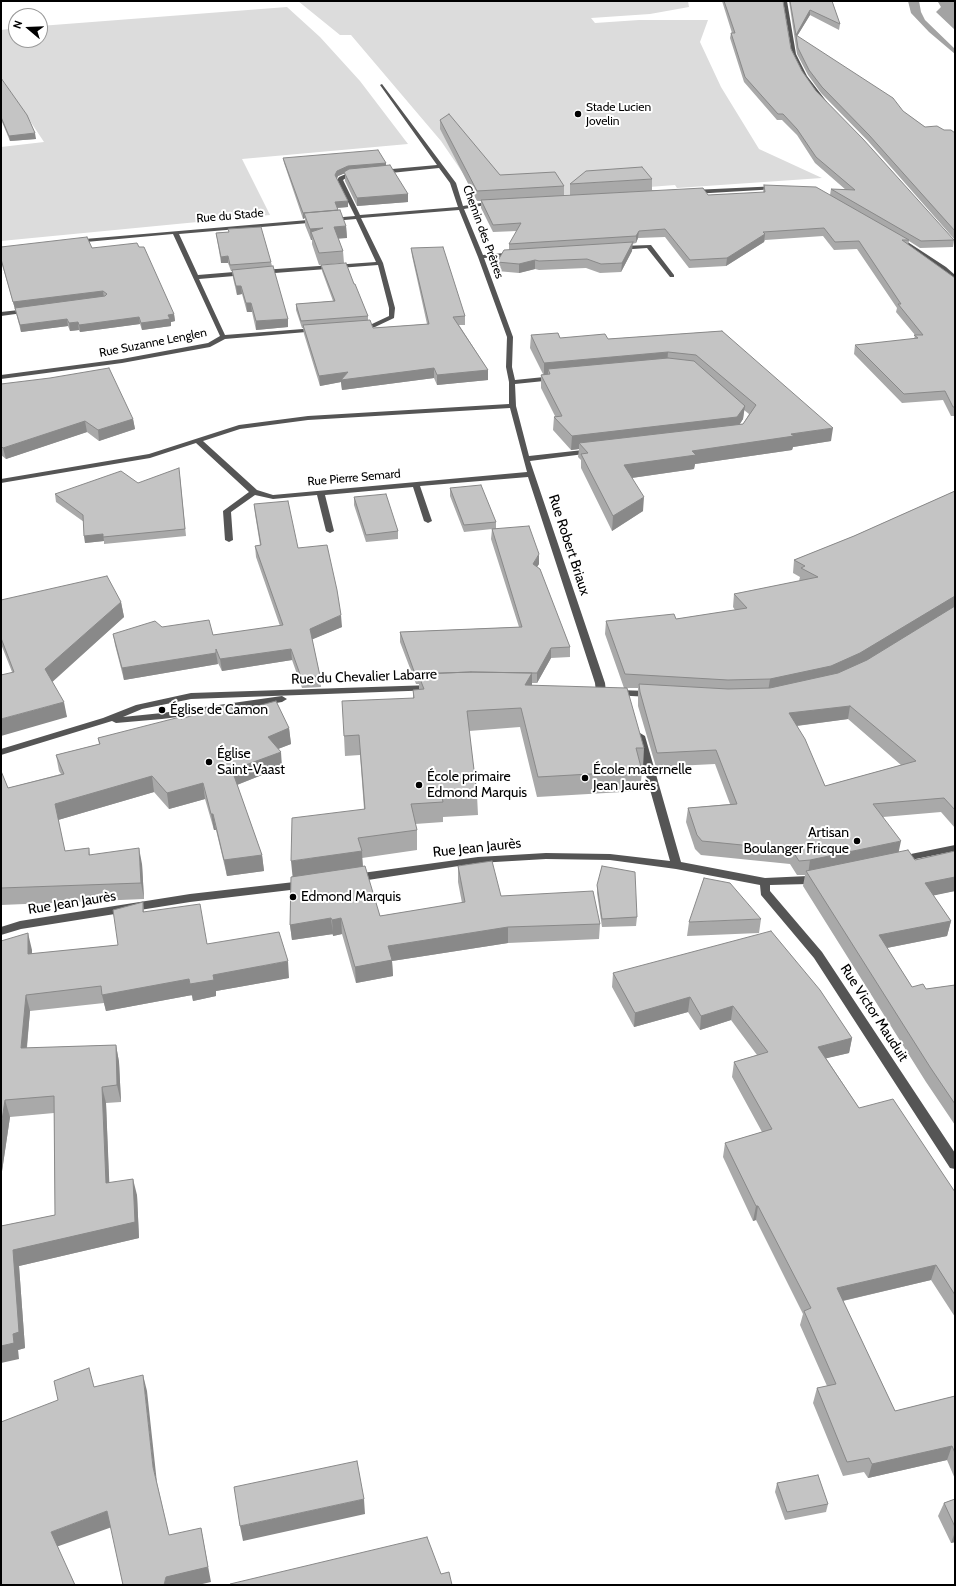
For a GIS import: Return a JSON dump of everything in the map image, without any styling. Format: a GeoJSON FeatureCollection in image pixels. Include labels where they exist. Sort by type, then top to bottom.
{"type":"FeatureCollection","features":[{"type":"Feature","properties":{"kind":"street"},"geometry":{"type":"LineString","coordinates":[[785,1],[794,54],[805,76],[818,95],[829,106]]}},
{"type":"Feature","properties":{"kind":"street","name":"Chemin des Prêtres"},"geometry":{"type":"LineString","coordinates":[[382,84],[453,183],[464,217],[481,256],[510,337],[508,367],[512,382],[513,406]]}},
{"type":"Feature","properties":{"kind":"street"},"geometry":{"type":"LineString","coordinates":[[371,173],[441,166]]}},
{"type":"Feature","properties":{"kind":"street"},"geometry":{"type":"LineString","coordinates":[[350,328],[373,326],[392,317],[392,308],[380,263],[340,180],[348,175],[363,174]]}},
{"type":"Feature","properties":{"kind":"street"},"geometry":{"type":"LineString","coordinates":[[688,192],[781,186]]}},
{"type":"Feature","properties":{"kind":"street","name":"Rue du Stade"},"geometry":{"type":"LineString","coordinates":[[67,242],[358,217],[496,203]]}},
{"type":"Feature","properties":{"kind":"street"},"geometry":{"type":"LineString","coordinates":[[175,232],[197,277],[223,337]]}},
{"type":"Feature","properties":{"kind":"street"},"geometry":{"type":"LineString","coordinates":[[892,235],[944,268],[955,278]]}},
{"type":"Feature","properties":{"kind":"street"},"geometry":{"type":"LineString","coordinates":[[611,248],[649,246],[672,276]]}},
{"type":"Feature","properties":{"kind":"street"},"geometry":{"type":"LineString","coordinates":[[481,256],[519,254]]}},
{"type":"Feature","properties":{"kind":"street"},"geometry":{"type":"LineString","coordinates":[[197,277],[380,263]]}},
{"type":"Feature","properties":{"kind":"street"},"geometry":{"type":"LineString","coordinates":[[1,314],[33,310]]}},
{"type":"Feature","properties":{"kind":"street","name":"Rue Suzanne Lenglen"},"geometry":{"type":"LineString","coordinates":[[1,377],[122,361],[195,348],[210,345],[223,337],[326,329]]}},
{"type":"Feature","properties":{"kind":"street"},"geometry":{"type":"LineString","coordinates":[[512,382],[560,378]]}},
{"type":"Feature","properties":{"kind":"street"},"geometry":{"type":"LineString","coordinates":[[1,481],[150,456],[239,427],[308,418],[513,406]]}},
{"type":"Feature","properties":{"kind":"street","name":"Rue Robert Briaux"},"geometry":{"type":"LineString","coordinates":[[513,406],[526,459],[600,683],[597,692],[631,693]]}},
{"type":"Feature","properties":{"kind":"street","name":"Rue Pierre Semard"},"geometry":{"type":"LineString","coordinates":[[197,440],[254,492],[273,497],[532,474]]}},
{"type":"Feature","properties":{"kind":"street"},"geometry":{"type":"LineString","coordinates":[[526,459],[596,451]]}},
{"type":"Feature","properties":{"kind":"street"},"geometry":{"type":"LineString","coordinates":[[416,484],[428,521]]}},
{"type":"Feature","properties":{"kind":"street"},"geometry":{"type":"LineString","coordinates":[[229,540],[227,511],[254,492]]}},
{"type":"Feature","properties":{"kind":"street"},"geometry":{"type":"LineString","coordinates":[[320,492],[330,531]]}},
{"type":"Feature","properties":{"kind":"street","name":"Rue du Chevalier Labarre"},"geometry":{"type":"LineString","coordinates":[[1,752],[106,720],[139,707],[191,696],[440,688]]}},
{"type":"Feature","properties":{"kind":"street"},"geometry":{"type":"LineString","coordinates":[[106,720],[162,716],[246,705],[308,693]]}},
{"type":"Feature","properties":{"kind":"street"},"geometry":{"type":"LineString","coordinates":[[632,706],[631,693],[662,695]]}},
{"type":"Feature","properties":{"kind":"street"},"geometry":{"type":"LineString","coordinates":[[638,729],[675,856],[676,865]]}},
{"type":"Feature","properties":{"kind":"street"},"geometry":{"type":"LineString","coordinates":[[888,862],[955,848]]}},
{"type":"Feature","properties":{"kind":"street","name":"Rue Jean Jaurès"},"geometry":{"type":"LineString","coordinates":[[346,879],[478,860],[546,856],[610,857],[676,865],[765,882],[808,880],[830,874]]}},
{"type":"Feature","properties":{"kind":"street","name":"Rue Victor Mauduit"},"geometry":{"type":"LineString","coordinates":[[765,882],[765,892],[818,955],[955,1164]]}},
{"type":"Feature","properties":{"kind":"street","name":"Rue Jean Jaurès"},"geometry":{"type":"LineString","coordinates":[[1,931],[20,925],[190,898],[315,884]]}},
{"type":"Feature","properties":{"kind":"shaded area","name":"Stade Lucien Jovelin"},"geometry":{"type":"Polygon","coordinates":[[[298,1],[688,1],[689,7],[650,14],[591,18],[595,23],[639,20],[708,20],[700,42],[721,87],[759,149],[822,178],[677,188],[675,185],[579,194],[493,199],[469,182],[441,141],[351,35],[340,35],[298,1]]]}},
{"type":"Feature","properties":{"kind":"shaded area"},"geometry":{"type":"Polygon","coordinates":[[[908,1],[919,1],[921,12],[925,20],[955,49],[955,54],[929,32],[911,13],[908,1]]]}},
{"type":"Feature","properties":{"kind":"shaded area"},"geometry":{"type":"Polygon","coordinates":[[[938,2],[955,2],[955,30],[936,12],[941,7],[938,2]]]}},
{"type":"Feature","properties":{"kind":"shaded area"},"geometry":{"type":"Polygon","coordinates":[[[287,7],[320,37],[360,81],[408,144],[242,159],[270,215],[1,241],[1,147],[44,142],[3,80],[1,80],[1,30],[8,29],[8,48],[48,48],[48,25],[287,7]]]}},
{"type":"Feature","properties":{"kind":"building"},"geometry":{"type":"Polygon","coordinates":[[[724,1],[783,1],[791,49],[802,71],[816,91],[863,139],[954,240],[921,241],[831,189],[855,190],[816,157],[797,129],[783,114],[778,114],[745,77],[731,33],[735,33],[724,1]]]}},
{"type":"Feature","properties":{"kind":"building"},"geometry":{"type":"Polygon","coordinates":[[[790,1],[832,1],[840,24],[810,10],[796,35],[790,1]]]}},
{"type":"Feature","properties":{"kind":"building"},"geometry":{"type":"Polygon","coordinates":[[[796,35],[893,98],[903,111],[925,127],[937,126],[944,130],[951,130],[955,133],[955,231],[869,135],[822,87],[809,70],[798,48],[796,35]]]}},
{"type":"Feature","properties":{"kind":"building"},"geometry":{"type":"Polygon","coordinates":[[[1,78],[27,115],[35,133],[9,136],[1,117],[1,78]]]}},
{"type":"Feature","properties":{"kind":"building"},"geometry":{"type":"Polygon","coordinates":[[[449,114],[500,175],[555,172],[564,186],[477,191],[440,120],[449,114]]]}},
{"type":"Feature","properties":{"kind":"building"},"geometry":{"type":"Polygon","coordinates":[[[378,150],[386,163],[348,166],[337,171],[335,175],[348,201],[335,202],[338,210],[303,213],[283,158],[378,150]]]}},
{"type":"Feature","properties":{"kind":"building"},"geometry":{"type":"Polygon","coordinates":[[[390,165],[408,194],[357,198],[344,172],[349,169],[390,165]]]}},
{"type":"Feature","properties":{"kind":"building"},"geometry":{"type":"Polygon","coordinates":[[[642,167],[652,179],[570,184],[586,171],[642,167]]]}},
{"type":"Feature","properties":{"kind":"building"},"geometry":{"type":"Polygon","coordinates":[[[764,185],[816,187],[909,240],[902,240],[955,278],[955,407],[953,407],[945,391],[904,394],[855,345],[918,338],[914,335],[923,335],[898,304],[901,304],[859,241],[835,242],[824,228],[763,232],[765,234],[727,258],[690,260],[665,229],[639,231],[636,236],[509,244],[521,223],[493,225],[481,200],[703,188],[708,195],[765,192],[764,185]]]}},
{"type":"Feature","properties":{"kind":"building"},"geometry":{"type":"Polygon","coordinates":[[[340,210],[346,226],[334,227],[343,251],[319,253],[311,232],[323,228],[310,229],[304,213],[340,210]]]}},
{"type":"Feature","properties":{"kind":"building"},"geometry":{"type":"Polygon","coordinates":[[[261,227],[271,262],[230,265],[228,256],[221,257],[216,233],[229,232],[228,229],[261,227]]]}},
{"type":"Feature","properties":{"kind":"building"},"geometry":{"type":"Polygon","coordinates":[[[87,237],[92,248],[137,243],[139,247],[144,247],[174,314],[168,315],[170,319],[141,323],[139,317],[79,325],[78,322],[69,323],[67,319],[20,325],[15,308],[105,296],[107,294],[103,291],[13,302],[1,259],[1,247],[87,237]]]}},
{"type":"Feature","properties":{"kind":"building"},"geometry":{"type":"Polygon","coordinates":[[[633,242],[622,263],[601,264],[587,259],[535,260],[519,264],[497,262],[504,250],[633,242]]]}},
{"type":"Feature","properties":{"kind":"building"},"geometry":{"type":"Polygon","coordinates":[[[443,247],[465,316],[453,317],[488,370],[437,375],[434,368],[341,380],[348,372],[319,376],[303,325],[370,320],[373,328],[429,324],[411,248],[443,247]]]}},
{"type":"Feature","properties":{"kind":"building"},"geometry":{"type":"Polygon","coordinates":[[[346,263],[368,316],[301,321],[296,304],[335,301],[321,265],[346,263]]]}},
{"type":"Feature","properties":{"kind":"building"},"geometry":{"type":"Polygon","coordinates":[[[273,266],[288,319],[256,321],[251,303],[246,303],[241,286],[236,286],[232,270],[273,266]]]}},
{"type":"Feature","properties":{"kind":"building"},"geometry":{"type":"Polygon","coordinates":[[[722,331],[833,428],[791,434],[794,436],[692,451],[696,455],[624,465],[644,497],[613,516],[581,454],[588,453],[579,443],[743,424],[756,405],[696,355],[668,352],[544,363],[531,335],[558,333],[560,338],[605,334],[608,339],[722,331]]]}},
{"type":"Feature","properties":{"kind":"building"},"geometry":{"type":"Polygon","coordinates":[[[668,358],[694,361],[745,406],[737,417],[572,436],[554,417],[562,416],[541,375],[550,374],[548,369],[668,358]]]}},
{"type":"Feature","properties":{"kind":"building"},"geometry":{"type":"Polygon","coordinates":[[[109,368],[133,419],[98,430],[85,421],[3,448],[1,446],[1,384],[50,378],[109,368]]]}},
{"type":"Feature","properties":{"kind":"building"},"geometry":{"type":"Polygon","coordinates":[[[179,468],[185,529],[103,537],[103,534],[84,536],[83,515],[55,494],[121,471],[138,483],[179,468]]]}},
{"type":"Feature","properties":{"kind":"building"},"geometry":{"type":"Polygon","coordinates":[[[481,485],[496,522],[464,525],[450,488],[481,485]]]}},
{"type":"Feature","properties":{"kind":"building"},"geometry":{"type":"Polygon","coordinates":[[[955,491],[955,596],[860,653],[831,666],[770,679],[728,680],[625,674],[606,621],[674,614],[676,619],[747,608],[734,594],[818,577],[801,568],[805,566],[794,560],[854,536],[955,491]]]}},
{"type":"Feature","properties":{"kind":"building"},"geometry":{"type":"Polygon","coordinates":[[[386,494],[398,531],[366,535],[354,497],[386,494]]]}},
{"type":"Feature","properties":{"kind":"building"},"geometry":{"type":"Polygon","coordinates":[[[288,501],[298,548],[327,545],[337,590],[341,615],[310,629],[320,676],[301,677],[291,649],[220,659],[216,649],[216,653],[122,668],[113,634],[155,621],[162,627],[209,620],[213,635],[283,625],[255,546],[261,545],[254,504],[288,501]]]}},
{"type":"Feature","properties":{"kind":"building"},"geometry":{"type":"Polygon","coordinates":[[[529,526],[539,554],[533,564],[540,569],[570,647],[551,648],[537,673],[471,672],[415,674],[400,632],[522,627],[492,529],[529,526]]]}},
{"type":"Feature","properties":{"kind":"building"},"geometry":{"type":"Polygon","coordinates":[[[107,576],[121,602],[45,669],[64,702],[1,719],[1,675],[14,672],[1,638],[1,600],[107,576]]]}},
{"type":"Feature","properties":{"kind":"building"},"geometry":{"type":"Polygon","coordinates":[[[955,606],[955,810],[944,798],[873,804],[901,841],[810,860],[799,861],[792,850],[702,841],[697,835],[688,808],[737,804],[716,750],[657,753],[639,684],[728,689],[770,688],[838,673],[867,660],[955,606]],[[850,706],[789,713],[805,739],[825,786],[916,761],[850,706]]]}},
{"type":"Feature","properties":{"kind":"building"},"geometry":{"type":"Polygon","coordinates":[[[471,672],[532,673],[525,685],[627,688],[644,748],[636,748],[642,771],[538,777],[521,708],[467,711],[477,795],[442,797],[443,802],[411,804],[417,830],[358,838],[362,851],[291,861],[292,818],[365,809],[359,735],[344,736],[342,701],[414,698],[413,690],[424,689],[418,674],[471,672]]]}},
{"type":"Feature","properties":{"kind":"building"},"geometry":{"type":"Polygon","coordinates":[[[276,701],[289,728],[268,737],[281,752],[232,770],[262,855],[224,860],[213,814],[211,814],[203,783],[167,793],[152,776],[55,804],[65,851],[89,848],[89,855],[139,848],[141,883],[1,888],[1,771],[8,788],[64,774],[56,755],[100,744],[98,738],[180,717],[181,719],[228,704],[235,712],[276,701]]]}},
{"type":"Feature","properties":{"kind":"building"},"geometry":{"type":"Polygon","coordinates":[[[908,850],[915,860],[955,851],[955,877],[925,883],[951,921],[879,935],[912,987],[923,984],[926,989],[955,985],[955,1104],[806,871],[908,850]]]}},
{"type":"Feature","properties":{"kind":"building"},"geometry":{"type":"Polygon","coordinates":[[[492,861],[501,896],[593,891],[600,924],[508,927],[388,946],[392,960],[355,967],[341,918],[332,920],[331,918],[290,925],[291,877],[365,866],[380,916],[465,902],[458,866],[492,861]]]}},
{"type":"Feature","properties":{"kind":"building"},"geometry":{"type":"Polygon","coordinates":[[[602,866],[635,872],[637,917],[602,919],[597,885],[602,866]]]}},
{"type":"Feature","properties":{"kind":"building"},"geometry":{"type":"Polygon","coordinates":[[[704,878],[730,883],[761,919],[689,922],[704,878]]]}},
{"type":"Feature","properties":{"kind":"building"},"geometry":{"type":"Polygon","coordinates":[[[143,902],[143,912],[200,904],[207,944],[279,932],[288,961],[213,975],[214,980],[190,984],[189,979],[102,995],[101,986],[26,995],[21,1048],[116,1045],[117,1085],[102,1087],[106,1183],[133,1179],[135,1222],[13,1250],[19,1332],[13,1334],[14,1343],[1,1346],[1,1226],[55,1215],[54,1096],[5,1100],[1,1127],[1,941],[28,933],[28,954],[118,945],[113,910],[143,902]]]}},
{"type":"Feature","properties":{"kind":"building"},"geometry":{"type":"Polygon","coordinates":[[[771,931],[820,990],[852,1038],[818,1047],[859,1108],[893,1099],[955,1192],[955,1295],[936,1265],[837,1288],[895,1411],[955,1396],[955,1453],[952,1446],[872,1464],[869,1458],[847,1462],[817,1388],[836,1384],[804,1311],[811,1308],[758,1206],[756,1206],[725,1143],[772,1129],[734,1062],[768,1052],[733,1006],[701,1016],[690,997],[635,1013],[613,973],[771,931]]]}},
{"type":"Feature","properties":{"kind":"building"},"geometry":{"type":"Polygon","coordinates":[[[89,1368],[94,1387],[143,1375],[153,1467],[169,1535],[201,1528],[208,1567],[166,1577],[164,1585],[123,1585],[107,1511],[51,1532],[75,1585],[1,1585],[1,1422],[58,1400],[54,1381],[89,1368]]]}},
{"type":"Feature","properties":{"kind":"building"},"geometry":{"type":"Polygon","coordinates":[[[357,1461],[364,1499],[240,1526],[234,1487],[357,1461]]]}},
{"type":"Feature","properties":{"kind":"building"},"geometry":{"type":"Polygon","coordinates":[[[818,1475],[828,1504],[787,1512],[777,1483],[818,1475]]]}},
{"type":"Feature","properties":{"kind":"building"},"geometry":{"type":"Polygon","coordinates":[[[955,1499],[955,1527],[944,1503],[955,1499]]]}},
{"type":"Feature","properties":{"kind":"building"},"geometry":{"type":"Polygon","coordinates":[[[427,1537],[441,1574],[449,1572],[452,1585],[230,1585],[230,1584],[427,1537]]]}},
{"type":"Feature","properties":{"kind":"place","name":"Stade Lucien Jovelin"},"geometry":{"type":"Point","coordinates":[578,114]}},
{"type":"Feature","properties":{"kind":"place","name":"Église de Camon"},"geometry":{"type":"Point","coordinates":[162,710]}},
{"type":"Feature","properties":{"kind":"place","name":"Église Saint-Vaast"},"geometry":{"type":"Point","coordinates":[209,762]}},
{"type":"Feature","properties":{"kind":"place","name":"École maternelle Jean Jaurès"},"geometry":{"type":"Point","coordinates":[585,778]}},
{"type":"Feature","properties":{"kind":"place","name":"École primaire Edmond Marquis"},"geometry":{"type":"Point","coordinates":[419,785]}},
{"type":"Feature","properties":{"kind":"place","name":"Artisan Boulanger Fricque"},"geometry":{"type":"Point","coordinates":[857,841]}},
{"type":"Feature","properties":{"kind":"place","name":"Edmond Marquis"},"geometry":{"type":"Point","coordinates":[293,897]}}]}
